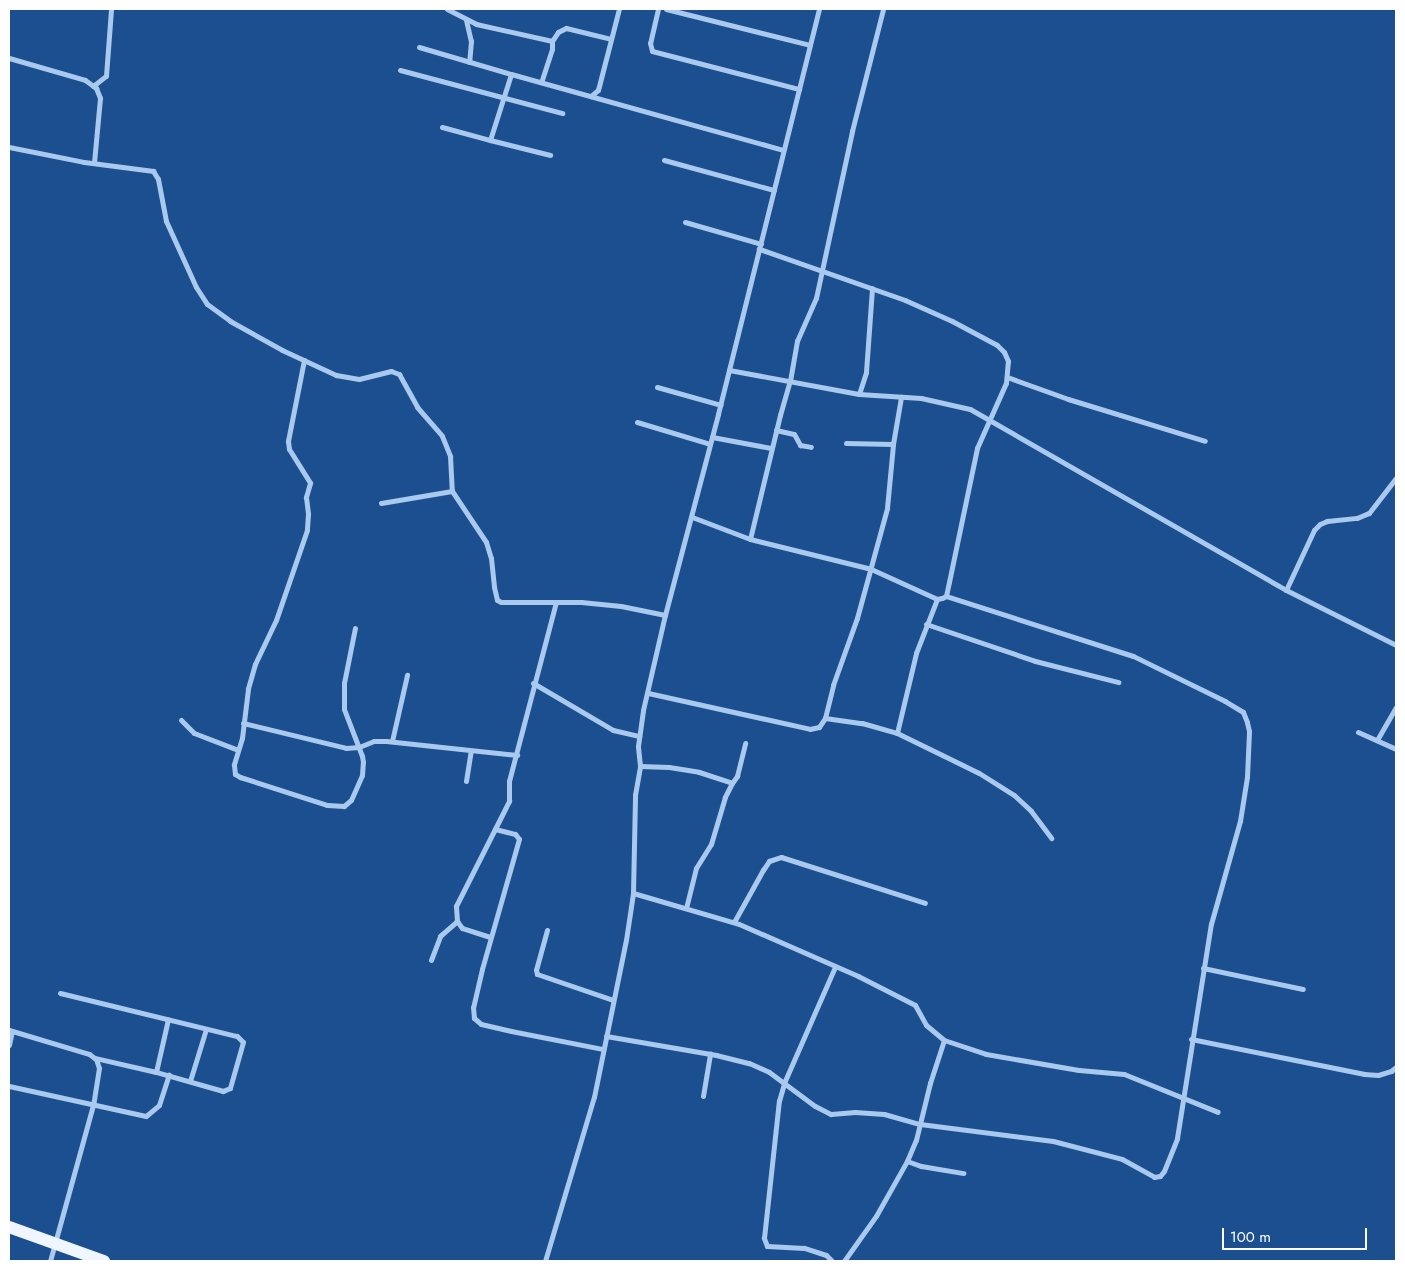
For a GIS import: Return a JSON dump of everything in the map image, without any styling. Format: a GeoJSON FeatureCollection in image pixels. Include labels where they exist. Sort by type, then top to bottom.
{"type":"FeatureCollection","features":[{"type":"Feature","properties":{"kind":"main road"},"geometry":{"type":"LineString","coordinates":[[9,1227],[104,1261]]}},
{"type":"Feature","properties":{"kind":"street"},"geometry":{"type":"LineString","coordinates":[[93,86],[106,76],[111,9]]}},
{"type":"Feature","properties":{"kind":"street"},"geometry":{"type":"LineString","coordinates":[[447,9],[466,20],[552,41]]}},
{"type":"Feature","properties":{"kind":"street"},"geometry":{"type":"LineString","coordinates":[[591,96],[598,90],[618,9]]}},
{"type":"Feature","properties":{"kind":"street"},"geometry":{"type":"LineString","coordinates":[[658,9],[650,43],[652,51],[799,89]]}},
{"type":"Feature","properties":{"kind":"street"},"geometry":{"type":"LineString","coordinates":[[666,9],[810,45]]}},
{"type":"Feature","properties":{"kind":"street"},"geometry":{"type":"LineString","coordinates":[[545,1261],[594,1096],[633,893],[635,795],[640,766],[639,736],[665,614],[721,405],[819,9]]}},
{"type":"Feature","properties":{"kind":"street"},"geometry":{"type":"LineString","coordinates":[[750,539],[771,448],[790,381],[798,336],[816,298],[852,131],[883,9]]}},
{"type":"Feature","properties":{"kind":"street"},"geometry":{"type":"LineString","coordinates":[[466,20],[471,41],[469,62]]}},
{"type":"Feature","properties":{"kind":"street"},"geometry":{"type":"LineString","coordinates":[[540,82],[552,49],[552,41],[558,32],[566,28],[611,39]]}},
{"type":"Feature","properties":{"kind":"street"},"geometry":{"type":"LineString","coordinates":[[419,47],[783,150]]}},
{"type":"Feature","properties":{"kind":"street"},"geometry":{"type":"LineString","coordinates":[[9,58],[85,80],[93,86],[100,98],[94,163]]}},
{"type":"Feature","properties":{"kind":"street"},"geometry":{"type":"LineString","coordinates":[[400,70],[562,113]]}},
{"type":"Feature","properties":{"kind":"street"},"geometry":{"type":"LineString","coordinates":[[490,140],[511,74]]}},
{"type":"Feature","properties":{"kind":"street"},"geometry":{"type":"LineString","coordinates":[[442,127],[550,155]]}},
{"type":"Feature","properties":{"kind":"street"},"geometry":{"type":"LineString","coordinates":[[9,147],[94,163],[153,171],[157,175],[166,221],[196,287],[207,304],[230,321],[304,360],[350,378],[359,380],[391,371],[398,374],[420,412],[442,436],[450,456],[452,491],[486,542],[491,558],[497,600],[500,602],[581,602],[622,606],[665,614]]}},
{"type":"Feature","properties":{"kind":"street"},"geometry":{"type":"LineString","coordinates":[[664,160],[774,190]]}},
{"type":"Feature","properties":{"kind":"street"},"geometry":{"type":"LineString","coordinates":[[685,222],[760,246],[872,288],[952,321],[997,345],[1004,352],[1008,361],[1007,377],[991,421],[977,448],[946,596]]}},
{"type":"Feature","properties":{"kind":"street"},"geometry":{"type":"LineString","coordinates":[[859,394],[866,372],[872,288]]}},
{"type":"Feature","properties":{"kind":"street"},"geometry":{"type":"LineString","coordinates":[[304,360],[288,442],[290,449],[310,482],[306,497],[307,530],[276,620],[255,664],[248,689],[234,771],[240,777],[326,805],[340,807],[348,803],[357,792],[363,762],[344,709],[344,683],[355,628]]}},
{"type":"Feature","properties":{"kind":"street"},"geometry":{"type":"LineString","coordinates":[[729,370],[859,394],[921,398],[970,410],[1286,590],[1396,645]]}},
{"type":"Feature","properties":{"kind":"street"},"geometry":{"type":"LineString","coordinates":[[1007,377],[1068,399],[1205,441]]}},
{"type":"Feature","properties":{"kind":"street"},"geometry":{"type":"LineString","coordinates":[[657,387],[721,405]]}},
{"type":"Feature","properties":{"kind":"street"},"geometry":{"type":"LineString","coordinates":[[648,693],[810,729],[819,727],[826,718],[833,685],[871,570],[887,508],[893,444],[901,397]]}},
{"type":"Feature","properties":{"kind":"street"},"geometry":{"type":"LineString","coordinates":[[637,422],[710,444]]}},
{"type":"Feature","properties":{"kind":"street"},"geometry":{"type":"LineString","coordinates":[[776,430],[794,434],[800,445],[811,446]]}},
{"type":"Feature","properties":{"kind":"street"},"geometry":{"type":"LineString","coordinates":[[712,437],[771,448]]}},
{"type":"Feature","properties":{"kind":"street"},"geometry":{"type":"LineString","coordinates":[[846,443],[893,444]]}},
{"type":"Feature","properties":{"kind":"street"},"geometry":{"type":"LineString","coordinates":[[1286,590],[1314,530],[1320,524],[1327,521],[1357,518],[1369,513],[1396,478]]}},
{"type":"Feature","properties":{"kind":"street"},"geometry":{"type":"LineString","coordinates":[[380,503],[452,491]]}},
{"type":"Feature","properties":{"kind":"street"},"geometry":{"type":"LineString","coordinates":[[606,1036],[710,1054],[749,1063],[769,1072],[815,1106],[832,1114],[855,1112],[884,1114],[920,1124],[1054,1141],[1122,1159],[1156,1178],[1164,1172],[1172,1156],[1177,1138],[1210,924],[1240,821],[1247,777],[1249,732],[1243,712],[1202,688],[1133,656],[946,596],[937,599],[871,570],[750,539],[692,517]]}},
{"type":"Feature","properties":{"kind":"street"},"geometry":{"type":"LineString","coordinates":[[897,733],[916,654],[937,599]]}},
{"type":"Feature","properties":{"kind":"street"},"geometry":{"type":"LineString","coordinates":[[490,937],[465,929],[457,921],[456,906],[509,801],[509,781],[517,755],[533,683],[556,602]]}},
{"type":"Feature","properties":{"kind":"street"},"geometry":{"type":"LineString","coordinates":[[926,624],[1035,661],[1118,682]]}},
{"type":"Feature","properties":{"kind":"street"},"geometry":{"type":"LineString","coordinates":[[392,741],[407,675]]}},
{"type":"Feature","properties":{"kind":"street"},"geometry":{"type":"LineString","coordinates":[[533,683],[613,730],[639,736]]}},
{"type":"Feature","properties":{"kind":"street"},"geometry":{"type":"LineString","coordinates":[[1377,740],[1396,707]]}},
{"type":"Feature","properties":{"kind":"street"},"geometry":{"type":"LineString","coordinates":[[826,718],[862,723],[897,733],[971,769],[1014,795],[1031,811],[1051,838]]}},
{"type":"Feature","properties":{"kind":"street"},"geometry":{"type":"LineString","coordinates":[[1390,719],[1396,722]]}},
{"type":"Feature","properties":{"kind":"street"},"geometry":{"type":"LineString","coordinates":[[181,720],[194,732],[238,750]]}},
{"type":"Feature","properties":{"kind":"street"},"geometry":{"type":"LineString","coordinates":[[243,723],[346,748],[359,747],[374,741],[392,741],[517,755]]}},
{"type":"Feature","properties":{"kind":"street"},"geometry":{"type":"LineString","coordinates":[[1358,732],[1396,749]]}},
{"type":"Feature","properties":{"kind":"street"},"geometry":{"type":"LineString","coordinates":[[686,908],[696,868],[712,844],[725,797],[737,776],[745,743]]}},
{"type":"Feature","properties":{"kind":"street"},"geometry":{"type":"LineString","coordinates":[[466,781],[471,750]]}},
{"type":"Feature","properties":{"kind":"street"},"geometry":{"type":"LineString","coordinates":[[640,766],[669,767],[698,772],[732,783]]}},
{"type":"Feature","properties":{"kind":"street"},"geometry":{"type":"LineString","coordinates":[[495,830],[515,834],[518,839],[490,937],[473,1007],[474,1018],[481,1024],[603,1049]]}},
{"type":"Feature","properties":{"kind":"street"},"geometry":{"type":"LineString","coordinates":[[734,922],[769,861],[781,857],[925,903]]}},
{"type":"Feature","properties":{"kind":"street"},"geometry":{"type":"LineString","coordinates":[[633,893],[734,922],[835,967],[915,1005],[926,1025],[944,1040],[986,1054],[1079,1070],[1124,1074],[1218,1112]]}},
{"type":"Feature","properties":{"kind":"street"},"geometry":{"type":"LineString","coordinates":[[431,960],[440,936],[457,921]]}},
{"type":"Feature","properties":{"kind":"street"},"geometry":{"type":"LineString","coordinates":[[547,930],[536,970],[537,974],[613,1000]]}},
{"type":"Feature","properties":{"kind":"street"},"geometry":{"type":"LineString","coordinates":[[832,1261],[826,1255],[804,1248],[767,1246],[765,1243],[776,1114],[784,1083],[835,967]]}},
{"type":"Feature","properties":{"kind":"street"},"geometry":{"type":"LineString","coordinates":[[1203,968],[1303,989]]}},
{"type":"Feature","properties":{"kind":"street"},"geometry":{"type":"LineString","coordinates":[[9,1045],[10,1031],[82,1051],[95,1058],[169,1075],[221,1091],[230,1088],[243,1042],[237,1036],[60,993]]}},
{"type":"Feature","properties":{"kind":"street"},"geometry":{"type":"LineString","coordinates":[[156,1072],[168,1019]]}},
{"type":"Feature","properties":{"kind":"street"},"geometry":{"type":"LineString","coordinates":[[190,1081],[206,1029]]}},
{"type":"Feature","properties":{"kind":"street"},"geometry":{"type":"LineString","coordinates":[[1191,1039],[1364,1074],[1378,1075],[1391,1071],[1396,1066]]}},
{"type":"Feature","properties":{"kind":"street"},"geometry":{"type":"LineString","coordinates":[[844,1261],[876,1216],[907,1161],[920,1124],[930,1082],[944,1040]]}},
{"type":"Feature","properties":{"kind":"street"},"geometry":{"type":"LineString","coordinates":[[703,1096],[710,1054]]}},
{"type":"Feature","properties":{"kind":"street"},"geometry":{"type":"LineString","coordinates":[[50,1261],[93,1105],[100,1071],[95,1058]]}},
{"type":"Feature","properties":{"kind":"street"},"geometry":{"type":"LineString","coordinates":[[9,1086],[146,1116],[159,1105],[169,1075]]}},
{"type":"Feature","properties":{"kind":"street"},"geometry":{"type":"LineString","coordinates":[[907,1161],[921,1166],[963,1173]]}}]}
